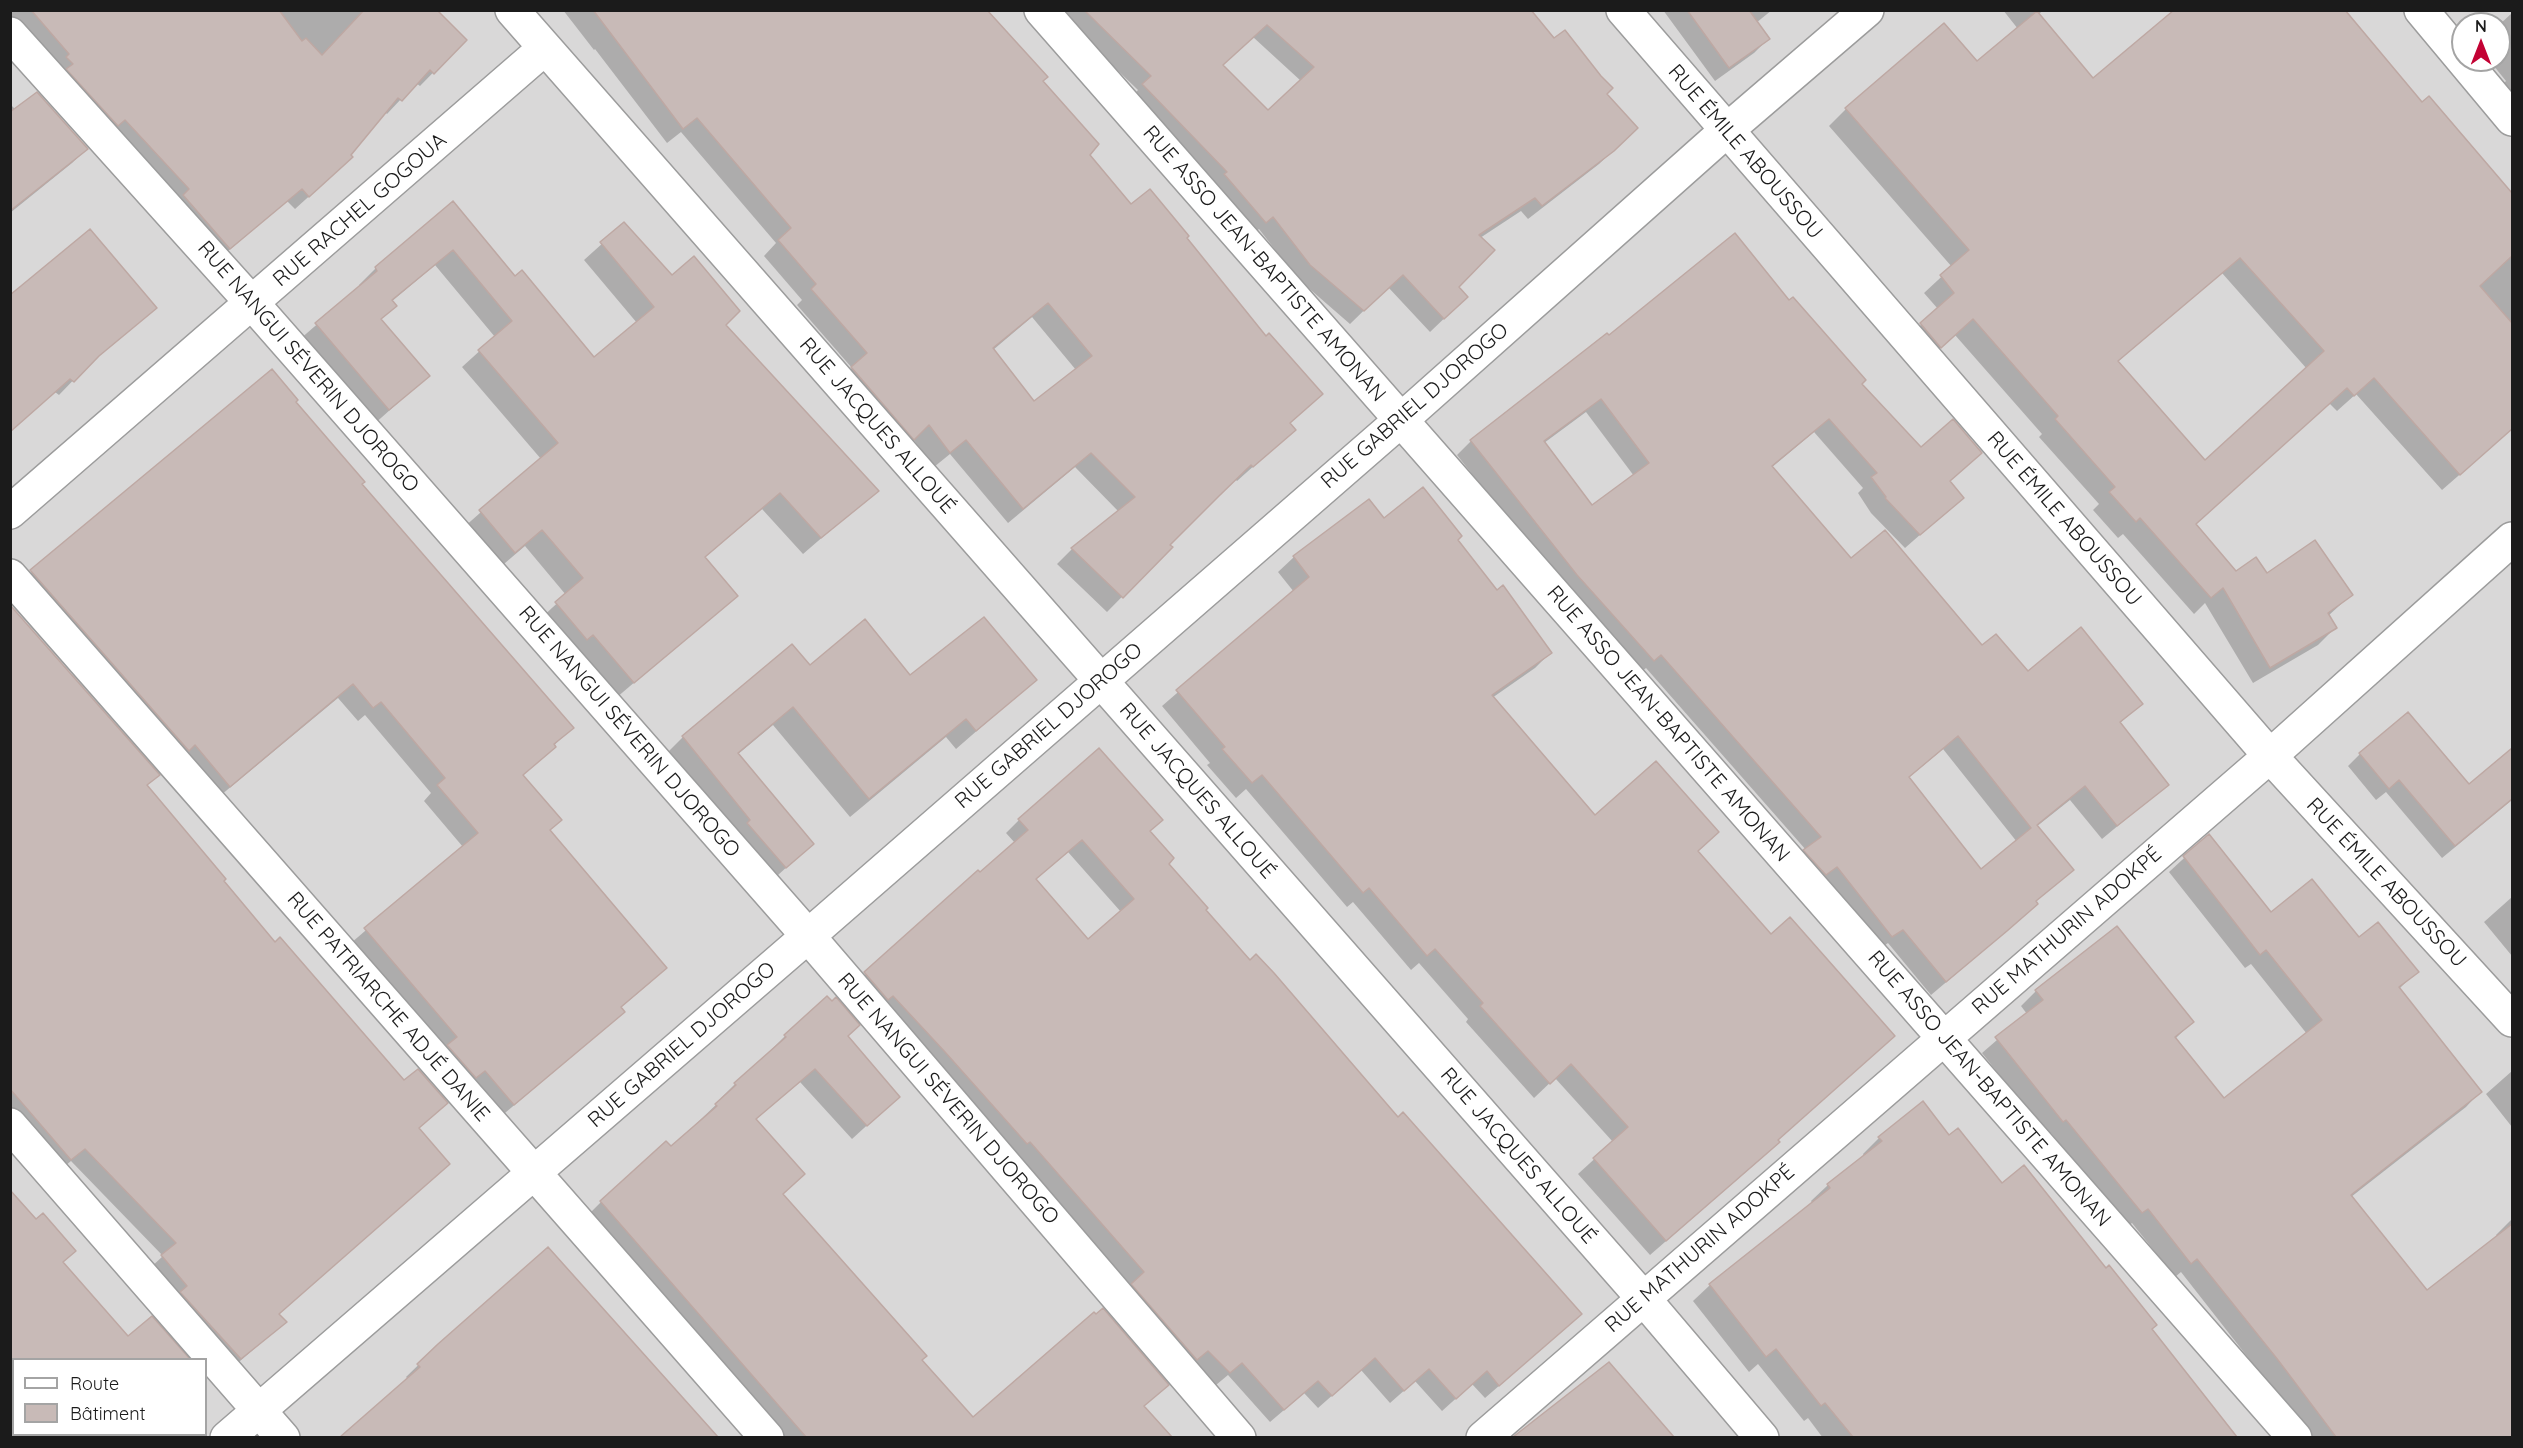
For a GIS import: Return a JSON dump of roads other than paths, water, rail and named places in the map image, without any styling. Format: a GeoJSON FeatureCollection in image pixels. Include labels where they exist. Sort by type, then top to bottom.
{"type":"FeatureCollection","features":[{"type":"Feature","properties":{"kind":"street","name":"RUE JACQUES ALLOUÉ"},"geometry":{"type":"LineString","coordinates":[[512,10],[1643,1298],[1762,1437]]}},
{"type":"Feature","properties":{"kind":"street","name":"RUE ASSO JEAN-BAPTISTE AMONAN"},"geometry":{"type":"LineString","coordinates":[[1041,10],[2295,1437]]}},
{"type":"Feature","properties":{"kind":"street","name":"RUE ÉMILE ABOUSSOU"},"geometry":{"type":"LineString","coordinates":[[1623,10],[2270,756],[2512,1020]]}},
{"type":"Feature","properties":{"kind":"street","name":"RUE GABRIEL DJOROGO"},"geometry":{"type":"LineString","coordinates":[[227,1437],[808,936],[1401,420],[1726,131],[1867,10]]}},
{"type":"Feature","properties":{"kind":"street"},"geometry":{"type":"LineString","coordinates":[[2421,10],[2512,119]]}},
{"type":"Feature","properties":{"kind":"street","name":"RUE NANGUI SÉVERIN DJOROGO"},"geometry":{"type":"LineString","coordinates":[[10,34],[252,303],[808,936],[1239,1437]]}},
{"type":"Feature","properties":{"kind":"street","name":"RUE RACHEL GOGOUA"},"geometry":{"type":"LineString","coordinates":[[10,512],[545,48]]}},
{"type":"Feature","properties":{"kind":"street","name":"RUE MATHURIN ADOKPÉ"},"geometry":{"type":"LineString","coordinates":[[1483,1437],[2270,756],[2512,539]]}},
{"type":"Feature","properties":{"kind":"street","name":"RUE PATRIARCHE ADJÉ DANIE"},"geometry":{"type":"LineString","coordinates":[[10,576],[767,1437]]}},
{"type":"Feature","properties":{"kind":"street"},"geometry":{"type":"LineString","coordinates":[[10,1125],[283,1437]]}}]}
